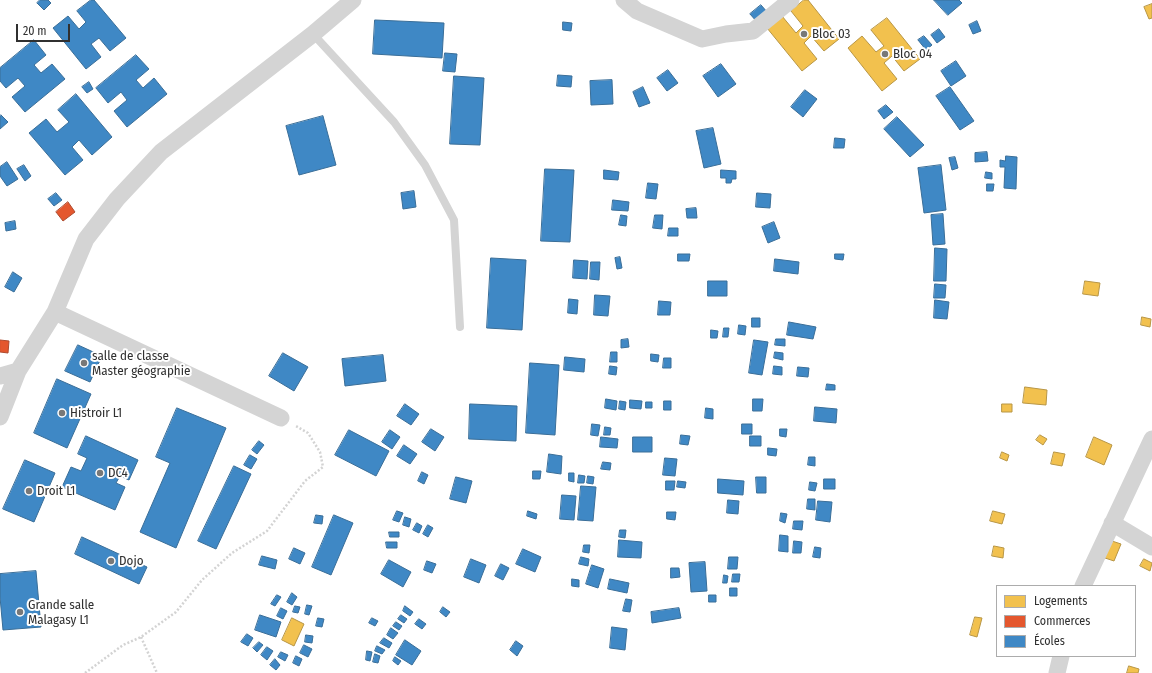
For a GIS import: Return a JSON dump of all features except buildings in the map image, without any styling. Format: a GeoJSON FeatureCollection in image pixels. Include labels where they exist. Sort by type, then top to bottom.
{"type":"FeatureCollection","features":[{"type":"Feature","properties":{"kind":"street"},"geometry":{"type":"LineString","coordinates":[[0,417],[18,371],[55,312],[86,239],[117,199],[161,152],[314,34],[354,0]]}},
{"type":"Feature","properties":{"kind":"street"},"geometry":{"type":"LineString","coordinates":[[624,0],[637,11],[702,39],[726,34],[753,31],[791,0]]}},
{"type":"Feature","properties":{"kind":"street"},"geometry":{"type":"LineString","coordinates":[[55,312],[281,418]]}},
{"type":"Feature","properties":{"kind":"street"},"geometry":{"type":"LineString","coordinates":[[0,366],[18,371]]}},
{"type":"Feature","properties":{"kind":"street"},"geometry":{"type":"LineString","coordinates":[[0,376],[18,371]]}},
{"type":"Feature","properties":{"kind":"street"},"geometry":{"type":"LineString","coordinates":[[1083,585],[1152,439]]}},
{"type":"Feature","properties":{"kind":"street"},"geometry":{"type":"LineString","coordinates":[[1112,523],[1152,546]]}},
{"type":"Feature","properties":{"kind":"street"},"geometry":{"type":"LineString","coordinates":[[1057,673],[1061,657]]}},
{"type":"Feature","properties":{"kind":"lane"},"geometry":{"type":"LineString","coordinates":[[314,34],[394,122],[425,165],[454,220],[460,327]]}},
{"type":"Feature","properties":{"kind":"path"},"geometry":{"type":"LineString","coordinates":[[85,673],[123,645],[141,637],[176,612],[202,580],[232,553],[267,531],[305,481],[323,467],[320,452],[308,433],[281,418]]}},
{"type":"Feature","properties":{"kind":"path"},"geometry":{"type":"LineString","coordinates":[[141,637],[157,673]]}},
{"type":"Feature","properties":{"kind":"place","name":"Bloc 03"},"geometry":{"type":"Point","coordinates":[804,34]}},
{"type":"Feature","properties":{"kind":"place","name":"Bloc 04"},"geometry":{"type":"Point","coordinates":[885,54]}},
{"type":"Feature","properties":{"kind":"place","name":"salle de classe Master géographie"},"geometry":{"type":"Point","coordinates":[84,363]}},
{"type":"Feature","properties":{"kind":"place","name":"Histroir L1"},"geometry":{"type":"Point","coordinates":[62,413]}},
{"type":"Feature","properties":{"kind":"place","name":"DC4"},"geometry":{"type":"Point","coordinates":[100,473]}},
{"type":"Feature","properties":{"kind":"place","name":"Droit L1"},"geometry":{"type":"Point","coordinates":[29,491]}},
{"type":"Feature","properties":{"kind":"place","name":"Dojo"},"geometry":{"type":"Point","coordinates":[111,561]}},
{"type":"Feature","properties":{"kind":"place","name":"Grande salle Malagasy L1"},"geometry":{"type":"Point","coordinates":[20,612]}}]}
